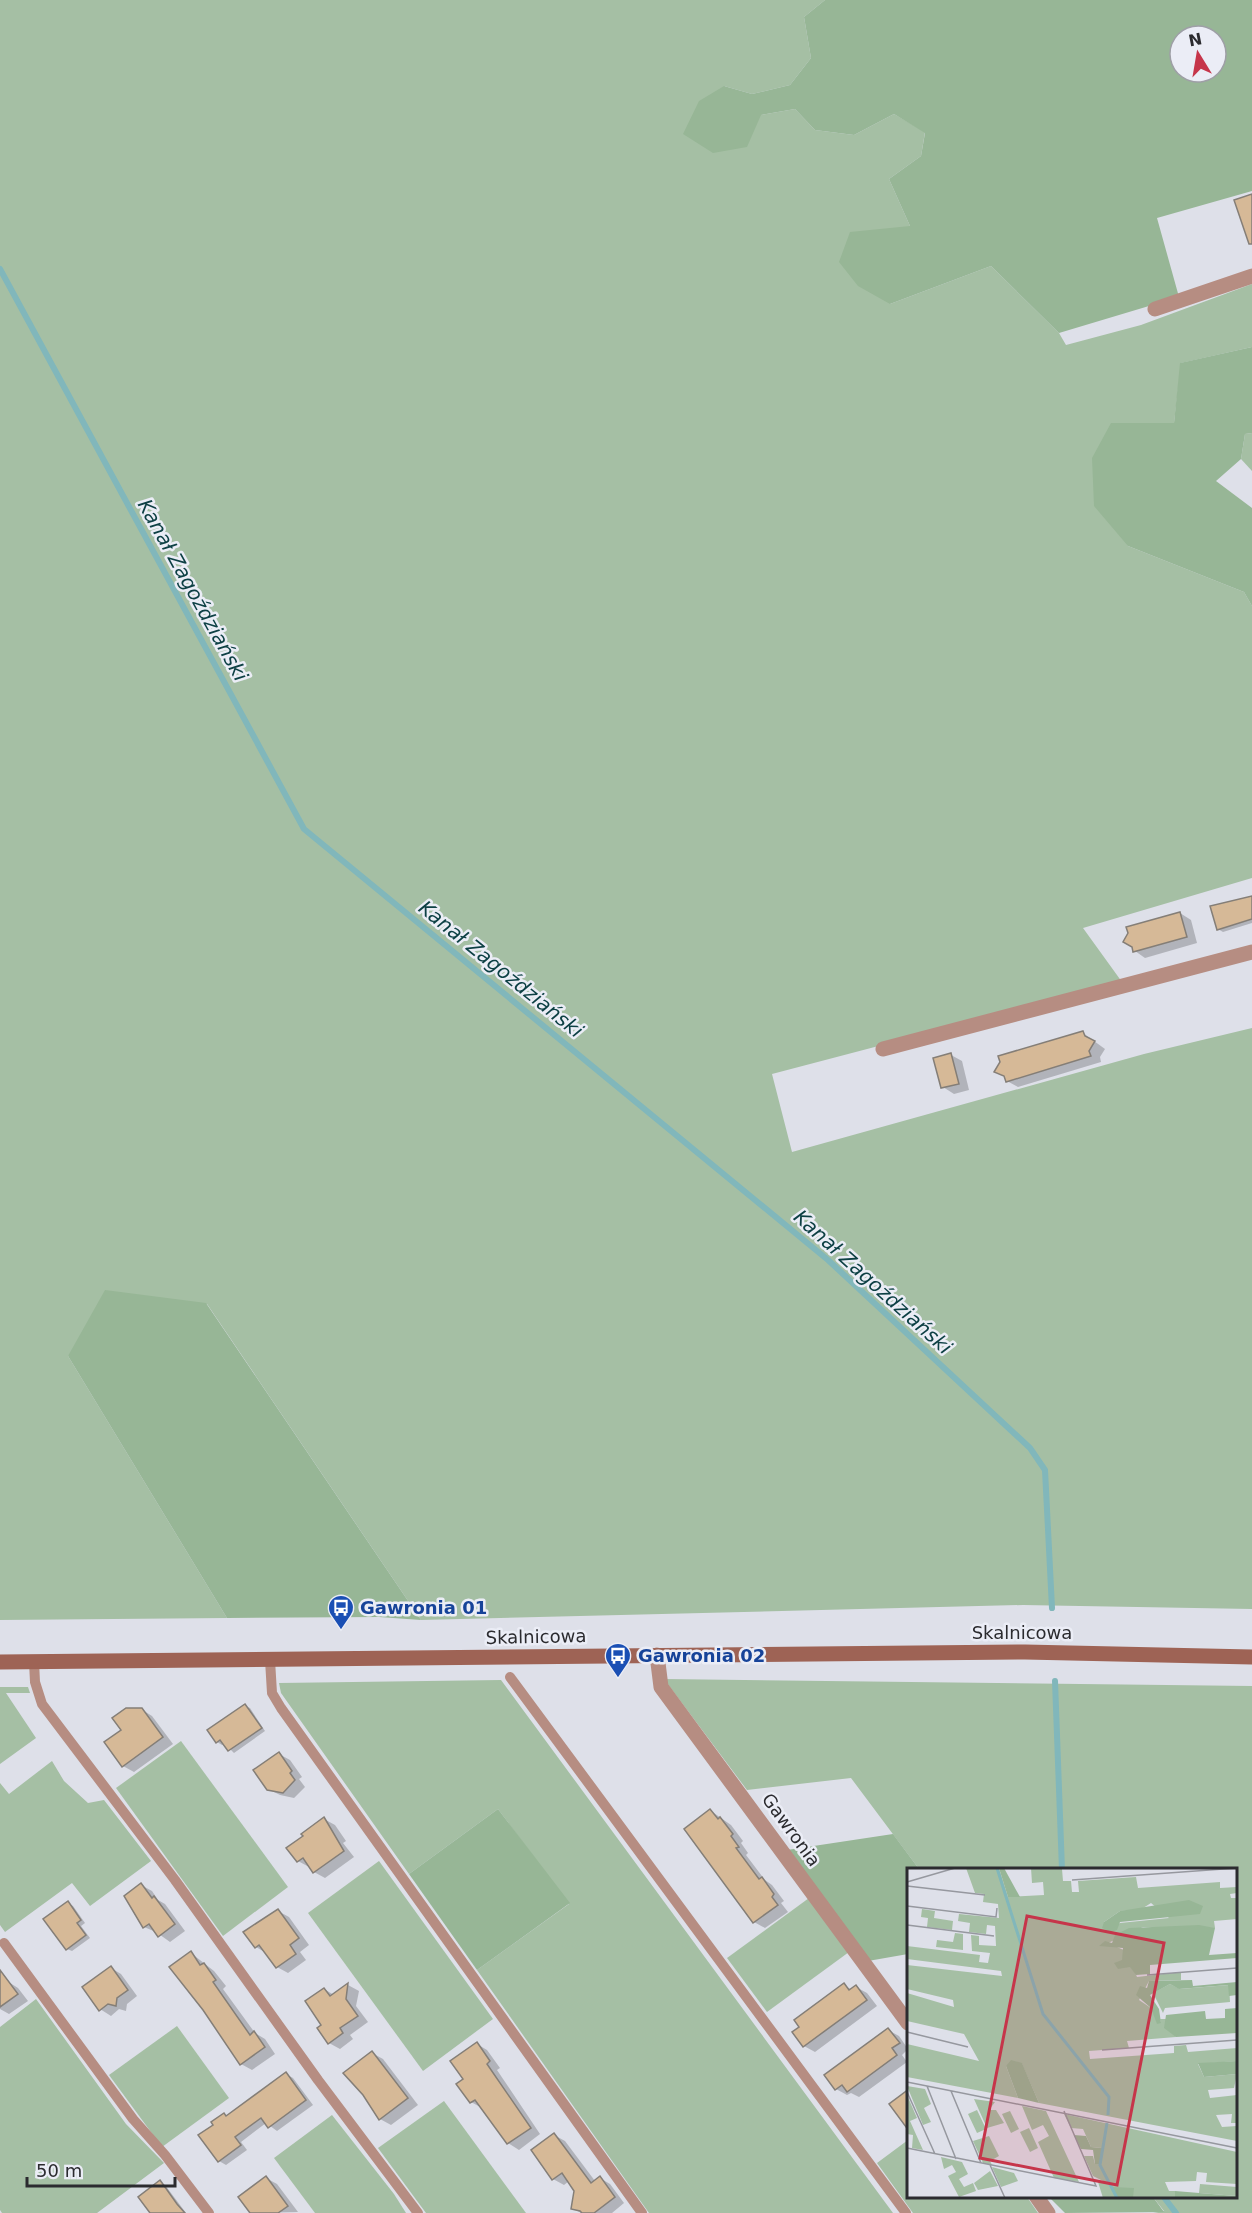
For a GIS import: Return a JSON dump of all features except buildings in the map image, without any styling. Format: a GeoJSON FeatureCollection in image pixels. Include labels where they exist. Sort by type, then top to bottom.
{"type":"FeatureCollection","features":[{"type":"Feature","properties":{"kind":"street"},"geometry":{"type":"LineString","coordinates":[[1155,309],[1252,276]]}},
{"type":"Feature","properties":{"kind":"street"},"geometry":{"type":"LineString","coordinates":[[883,1049],[1252,952]]}},
{"type":"Feature","properties":{"kind":"street","name":"Skalnicowa"},"geometry":{"type":"LineString","coordinates":[[0,1662],[1025,1652],[1252,1657]]}},
{"type":"Feature","properties":{"kind":"street","name":"Gawronia"},"geometry":{"type":"LineString","coordinates":[[657,1655],[661,1687],[907,2020]]}},
{"type":"Feature","properties":{"kind":"street"},"geometry":{"type":"LineString","coordinates":[[1037,2198],[1048,2213]]}},
{"type":"Feature","properties":{"kind":"lane"},"geometry":{"type":"LineString","coordinates":[[270,1660],[272,1693],[281,1708],[642,2213]]}},
{"type":"Feature","properties":{"kind":"lane"},"geometry":{"type":"LineString","coordinates":[[34,1662],[35,1682],[42,1704],[175,1880],[318,2080],[418,2213]]}},
{"type":"Feature","properties":{"kind":"lane"},"geometry":{"type":"LineString","coordinates":[[510,1677],[906,2213]]}},
{"type":"Feature","properties":{"kind":"lane"},"geometry":{"type":"LineString","coordinates":[[4,1943],[133,2119],[209,2213]]}},
{"type":"Feature","properties":{"kind":"green space"},"geometry":{"type":"Polygon","coordinates":[[[0,0],[825,0],[804,17],[811,58],[790,85],[752,94],[724,86],[761,115],[795,109],[815,130],[854,135],[894,114],[925,132],[921,156],[889,179],[910,226],[890,304],[991,266],[1059,333],[1066,345],[1141,325],[1252,284],[1252,347],[1181,363],[1174,423],[1111,423],[1128,546],[1244,592],[1252,606],[1252,878],[1083,928],[1122,982],[772,1074],[792,1152],[1144,1054],[1252,1028],[1252,1609],[1023,1605],[421,1620],[207,1304],[68,1356],[227,1618],[0,1620],[0,0]]]}},
{"type":"Feature","properties":{"kind":"green space"},"geometry":{"type":"Polygon","coordinates":[[[825,0],[1252,0],[1252,191],[1157,218],[1179,297],[1059,333],[991,266],[890,304],[858,286],[839,262],[850,232],[910,226],[889,179],[921,156],[925,133],[894,114],[854,135],[815,130],[795,109],[761,115],[747,147],[713,153],[683,134],[699,101],[724,86],[752,94],[790,85],[811,58],[804,17],[825,0]]]}},
{"type":"Feature","properties":{"kind":"green space"},"geometry":{"type":"Polygon","coordinates":[[[1252,347],[1252,433],[1245,434],[1241,459],[1216,481],[1252,508],[1252,606],[1244,592],[1128,546],[1094,506],[1092,458],[1111,423],[1174,423],[1180,363],[1252,347]]]}},
{"type":"Feature","properties":{"kind":"green space"},"geometry":{"type":"Polygon","coordinates":[[[1252,433],[1252,471],[1241,459],[1245,434],[1252,433]]]}},
{"type":"Feature","properties":{"kind":"green space"},"geometry":{"type":"Polygon","coordinates":[[[105,1290],[206,1303],[421,1620],[379,1617],[227,1618],[68,1356],[105,1290]]]}},
{"type":"Feature","properties":{"kind":"green space"},"geometry":{"type":"Polygon","coordinates":[[[664,1679],[1252,1686],[1252,2213],[1153,2213],[1164,2211],[1154,2198],[1237,2198],[1237,1868],[918,1868],[851,1778],[747,1790],[664,1679]]]}},
{"type":"Feature","properties":{"kind":"green space"},"geometry":{"type":"Polygon","coordinates":[[[501,1680],[893,2213],[649,2213],[477,1970],[569,1904],[498,1809],[409,1874],[281,1693],[279,1683],[501,1680]]]}},
{"type":"Feature","properties":{"kind":"green space"},"geometry":{"type":"Polygon","coordinates":[[[0,1687],[28,1687],[30,1693],[6,1693],[36,1738],[0,1764],[0,1687]]]}},
{"type":"Feature","properties":{"kind":"green space"},"geometry":{"type":"Polygon","coordinates":[[[181,1741],[288,1887],[223,1936],[116,1788],[181,1741]]]}},
{"type":"Feature","properties":{"kind":"green space"},"geometry":{"type":"Polygon","coordinates":[[[52,1761],[64,1781],[88,1803],[104,1800],[151,1861],[90,1906],[72,1883],[5,1932],[0,1925],[0,1783],[9,1794],[52,1761]]]}},
{"type":"Feature","properties":{"kind":"green space"},"geometry":{"type":"Polygon","coordinates":[[[498,1809],[570,1903],[477,1970],[409,1874],[498,1809]]]}},
{"type":"Feature","properties":{"kind":"green space"},"geometry":{"type":"Polygon","coordinates":[[[893,1834],[918,1868],[907,1868],[907,1954],[868,1961],[787,1850],[893,1834]]]}},
{"type":"Feature","properties":{"kind":"green space"},"geometry":{"type":"Polygon","coordinates":[[[379,1861],[493,2019],[423,2071],[308,1913],[379,1861]]]}},
{"type":"Feature","properties":{"kind":"green space"},"geometry":{"type":"Polygon","coordinates":[[[809,1898],[849,1952],[767,2012],[727,1958],[809,1898]]]}},
{"type":"Feature","properties":{"kind":"green space"},"geometry":{"type":"Polygon","coordinates":[[[36,1999],[126,2124],[164,2163],[97,2213],[2,2213],[0,2210],[0,2027],[36,1999]]]}},
{"type":"Feature","properties":{"kind":"green space"},"geometry":{"type":"Polygon","coordinates":[[[177,2026],[229,2098],[162,2147],[109,2075],[177,2026]]]}},
{"type":"Feature","properties":{"kind":"green space"},"geometry":{"type":"Polygon","coordinates":[[[444,2101],[526,2213],[426,2213],[378,2148],[444,2101]]]}},
{"type":"Feature","properties":{"kind":"green space"},"geometry":{"type":"Polygon","coordinates":[[[332,2115],[394,2194],[406,2213],[315,2213],[274,2158],[332,2115]]]}},
{"type":"Feature","properties":{"kind":"green space"},"geometry":{"type":"Polygon","coordinates":[[[907,2141],[907,2198],[1028,2198],[1038,2213],[913,2213],[877,2163],[907,2141]]]}},
{"type":"Feature","properties":{"kind":"green space"},"geometry":{"type":"Polygon","coordinates":[[[1050,2198],[1154,2198],[1164,2212],[1065,2213],[1050,2198]]]}},
{"type":"Feature","properties":{"kind":"waterway","name":"Kanał Zagoździański"},"geometry":{"type":"LineString","coordinates":[[0,269],[304,829],[828,1260],[1030,1448],[1045,1470],[1052,1608]]}},
{"type":"Feature","properties":{"kind":"waterway","name":"Kanał Zagoździański"},"geometry":{"type":"LineString","coordinates":[[1055,1681],[1062,1868]]}},
{"type":"Feature","properties":{"kind":"waterway","name":"Kanał Zagoździański"},"geometry":{"type":"LineString","coordinates":[[1165,2198],[1176,2213]]}},
{"type":"Feature","properties":{"kind":"place","name":"Gawronia 01"},"geometry":{"type":"Point","coordinates":[341,1631]}},
{"type":"Feature","properties":{"kind":"place","name":"Gawronia 02"},"geometry":{"type":"Point","coordinates":[618,1679]}}]}
